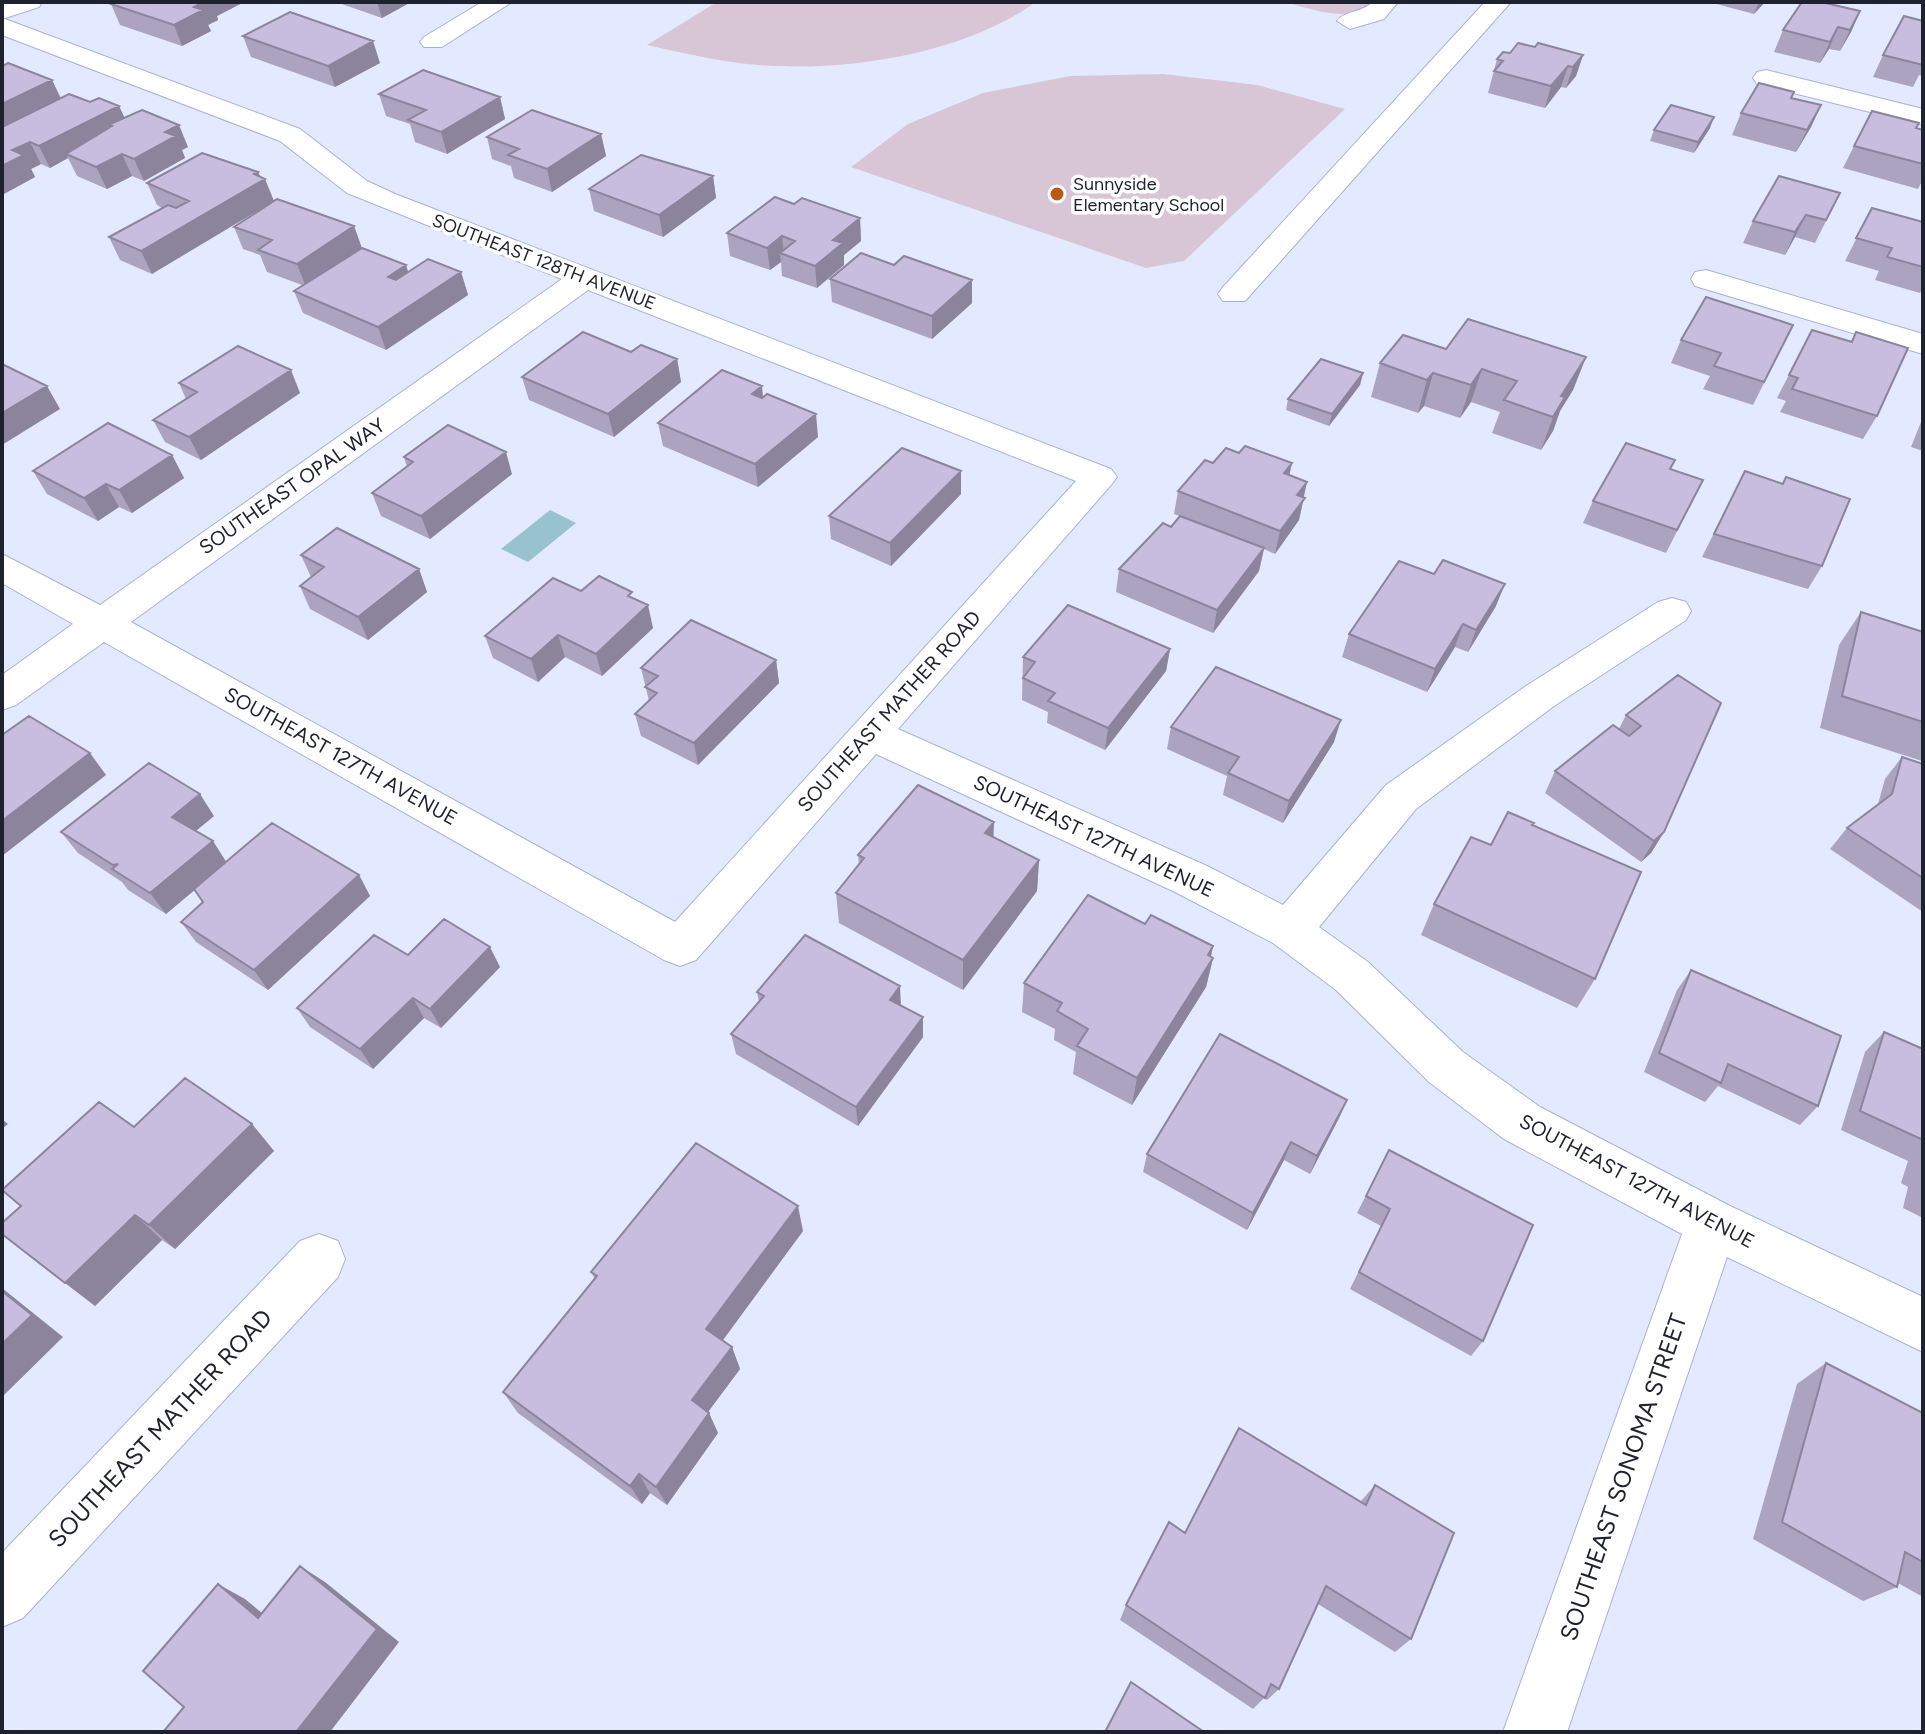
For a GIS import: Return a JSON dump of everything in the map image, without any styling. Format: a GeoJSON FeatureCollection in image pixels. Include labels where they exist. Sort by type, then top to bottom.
{"type":"FeatureCollection","features":[{"type":"Feature","properties":{"kind":"street"},"geometry":{"type":"LineString","coordinates":[[2,12],[30,2]]}},
{"type":"Feature","properties":{"kind":"street"},"geometry":{"type":"LineString","coordinates":[[433,42],[500,2]]}},
{"type":"Feature","properties":{"kind":"street"},"geometry":{"type":"LineString","coordinates":[[1350,21],[1375,14],[1386,2]]}},
{"type":"Feature","properties":{"kind":"street"},"geometry":{"type":"LineString","coordinates":[[1234,294],[1499,2]]}},
{"type":"Feature","properties":{"kind":"street","name":"SOUTHEAST 128TH AVENUE"},"geometry":{"type":"LineString","coordinates":[[2,26],[274,128],[310,148],[357,187],[385,200],[1099,477]]}},
{"type":"Feature","properties":{"kind":"street"},"geometry":{"type":"LineString","coordinates":[[1766,78],[1923,117]]}},
{"type":"Feature","properties":{"kind":"street","name":"SOUTHEAST OPAL WAY"},"geometry":{"type":"LineString","coordinates":[[2,695],[101,621],[584,278]]}},
{"type":"Feature","properties":{"kind":"street"},"geometry":{"type":"LineString","coordinates":[[1706,279],[1923,344]]}},
{"type":"Feature","properties":{"kind":"street","name":"SOUTHEAST MATHER ROAD"},"geometry":{"type":"LineString","coordinates":[[680,947],[1099,477]]}},
{"type":"Feature","properties":{"kind":"street","name":"SOUTHEAST 127TH AVENUE"},"geometry":{"type":"LineString","coordinates":[[2,567],[680,947]]}},
{"type":"Feature","properties":{"kind":"street"},"geometry":{"type":"LineString","coordinates":[[1289,930],[1401,797],[1540,696],[1672,611]]}},
{"type":"Feature","properties":{"kind":"street","name":"SOUTHEAST 127TH AVENUE"},"geometry":{"type":"LineString","coordinates":[[868,733],[1191,879],[1289,930],[1352,976],[1446,1067],[1522,1123],[1712,1223],[1923,1325]]}},
{"type":"Feature","properties":{"kind":"street","name":"SOUTHEAST SONOMA STREET"},"geometry":{"type":"LineString","coordinates":[[1535,1732],[1712,1223]]}},
{"type":"Feature","properties":{"kind":"street","name":"SOUTHEAST MATHER ROAD"},"geometry":{"type":"LineString","coordinates":[[2,1597],[319,1259]]}},
{"type":"Feature","properties":{"kind":"shaded area"},"geometry":{"type":"Polygon","coordinates":[[[717,2],[1036,2],[969,37],[890,58],[848,64],[768,66],[647,45],[717,2]]]}},
{"type":"Feature","properties":{"kind":"shaded area"},"geometry":{"type":"Polygon","coordinates":[[[1285,2],[1374,2],[1365,9],[1343,14],[1285,2]]]}},
{"type":"Feature","properties":{"kind":"shaded area"},"geometry":{"type":"Polygon","coordinates":[[[1163,74],[1257,85],[1345,109],[1184,261],[1146,268],[851,167],[908,124],[983,93],[1070,76],[1163,74]]]}},
{"type":"Feature","properties":{"kind":"water"},"geometry":{"type":"Polygon","coordinates":[[[550,510],[576,523],[528,562],[501,549],[550,510]]]}},
{"type":"Feature","properties":{"kind":"building"},"geometry":{"type":"Polygon","coordinates":[[[203,2],[194,7],[203,10],[174,25],[111,4],[203,2]]]}},
{"type":"Feature","properties":{"kind":"building"},"geometry":{"type":"Polygon","coordinates":[[[1802,2],[1821,2],[1860,11],[1850,30],[1838,27],[1830,42],[1783,30],[1802,2]]]}},
{"type":"Feature","properties":{"kind":"building"},"geometry":{"type":"Polygon","coordinates":[[[290,12],[373,41],[328,66],[243,36],[290,12]]]}},
{"type":"Feature","properties":{"kind":"building"},"geometry":{"type":"Polygon","coordinates":[[[1904,16],[1923,21],[1923,65],[1883,55],[1904,16]]]}},
{"type":"Feature","properties":{"kind":"building"},"geometry":{"type":"Polygon","coordinates":[[[1518,43],[1535,47],[1538,43],[1583,55],[1573,67],[1568,66],[1551,86],[1494,71],[1503,61],[1497,59],[1503,52],[1510,53],[1518,43]]]}},
{"type":"Feature","properties":{"kind":"building"},"geometry":{"type":"Polygon","coordinates":[[[8,63],[52,80],[2,104],[2,66],[8,63]]]}},
{"type":"Feature","properties":{"kind":"building"},"geometry":{"type":"Polygon","coordinates":[[[423,70],[500,97],[441,132],[408,120],[426,110],[379,94],[423,70]]]}},
{"type":"Feature","properties":{"kind":"building"},"geometry":{"type":"Polygon","coordinates":[[[1759,83],[1794,92],[1791,98],[1821,105],[1807,130],[1741,113],[1759,83]]]}},
{"type":"Feature","properties":{"kind":"building"},"geometry":{"type":"Polygon","coordinates":[[[69,94],[90,102],[99,98],[119,106],[39,146],[30,142],[12,150],[24,155],[2,166],[2,127],[69,94]]]}},
{"type":"Feature","properties":{"kind":"building"},"geometry":{"type":"Polygon","coordinates":[[[1671,105],[1714,117],[1698,142],[1654,130],[1671,105]]]}},
{"type":"Feature","properties":{"kind":"building"},"geometry":{"type":"Polygon","coordinates":[[[142,110],[179,125],[165,132],[176,136],[134,159],[122,154],[96,167],[66,154],[112,126],[108,125],[142,110]]]}},
{"type":"Feature","properties":{"kind":"building"},"geometry":{"type":"Polygon","coordinates":[[[532,110],[601,134],[547,169],[508,155],[519,149],[487,137],[532,110]]]}},
{"type":"Feature","properties":{"kind":"building"},"geometry":{"type":"Polygon","coordinates":[[[1872,111],[1919,123],[1916,128],[1923,130],[1923,164],[1854,146],[1872,111]]]}},
{"type":"Feature","properties":{"kind":"building"},"geometry":{"type":"Polygon","coordinates":[[[202,153],[258,172],[254,174],[265,179],[141,251],[109,237],[168,205],[176,208],[189,201],[147,183],[202,153]]]}},
{"type":"Feature","properties":{"kind":"building"},"geometry":{"type":"Polygon","coordinates":[[[641,155],[713,176],[659,215],[589,189],[641,155]]]}},
{"type":"Feature","properties":{"kind":"building"},"geometry":{"type":"Polygon","coordinates":[[[1779,176],[1840,193],[1826,220],[1806,215],[1795,232],[1753,221],[1779,176]]]}},
{"type":"Feature","properties":{"kind":"building"},"geometry":{"type":"Polygon","coordinates":[[[775,197],[794,204],[802,198],[860,218],[833,240],[843,243],[815,266],[780,253],[795,241],[782,236],[767,248],[727,233],[775,197]]]}},
{"type":"Feature","properties":{"kind":"building"},"geometry":{"type":"Polygon","coordinates":[[[277,199],[354,226],[297,264],[258,250],[272,240],[234,227],[277,199]]]}},
{"type":"Feature","properties":{"kind":"building"},"geometry":{"type":"Polygon","coordinates":[[[1872,208],[1923,222],[1923,267],[1887,257],[1892,248],[1856,238],[1872,208]]]}},
{"type":"Feature","properties":{"kind":"building"},"geometry":{"type":"Polygon","coordinates":[[[362,248],[406,265],[388,277],[396,280],[428,259],[461,272],[378,327],[294,291],[362,248]]]}},
{"type":"Feature","properties":{"kind":"building"},"geometry":{"type":"Polygon","coordinates":[[[861,253],[894,265],[904,256],[972,280],[932,316],[830,279],[861,253]]]}},
{"type":"Feature","properties":{"kind":"building"},"geometry":{"type":"Polygon","coordinates":[[[1706,297],[1793,325],[1764,382],[1714,366],[1721,353],[1681,340],[1706,297]]]}},
{"type":"Feature","properties":{"kind":"building"},"geometry":{"type":"Polygon","coordinates":[[[1468,319],[1586,357],[1561,396],[1565,397],[1553,417],[1504,400],[1517,381],[1482,369],[1471,385],[1433,373],[1427,380],[1380,363],[1403,335],[1446,349],[1468,319]]]}},
{"type":"Feature","properties":{"kind":"building"},"geometry":{"type":"Polygon","coordinates":[[[1812,330],[1852,342],[1856,332],[1908,348],[1877,416],[1792,389],[1798,378],[1789,375],[1812,330]]]}},
{"type":"Feature","properties":{"kind":"building"},"geometry":{"type":"Polygon","coordinates":[[[583,332],[631,352],[641,345],[677,359],[608,414],[522,377],[583,332]]]}},
{"type":"Feature","properties":{"kind":"building"},"geometry":{"type":"Polygon","coordinates":[[[238,346],[291,370],[189,437],[153,420],[197,392],[179,383],[238,346]]]}},
{"type":"Feature","properties":{"kind":"building"},"geometry":{"type":"Polygon","coordinates":[[[1321,359],[1363,373],[1332,414],[1288,399],[1321,359]]]}},
{"type":"Feature","properties":{"kind":"building"},"geometry":{"type":"Polygon","coordinates":[[[2,364],[47,386],[2,413],[2,364]]]}},
{"type":"Feature","properties":{"kind":"building"},"geometry":{"type":"Polygon","coordinates":[[[722,370],[762,386],[752,394],[762,398],[767,394],[816,414],[755,464],[658,423],[722,370]]]}},
{"type":"Feature","properties":{"kind":"building"},"geometry":{"type":"Polygon","coordinates":[[[108,423],[172,455],[119,490],[106,484],[84,498],[33,471],[108,423]]]}},
{"type":"Feature","properties":{"kind":"building"},"geometry":{"type":"Polygon","coordinates":[[[448,425],[506,452],[421,516],[372,493],[413,462],[404,457],[448,425]]]}},
{"type":"Feature","properties":{"kind":"building"},"geometry":{"type":"Polygon","coordinates":[[[1626,443],[1675,460],[1670,469],[1703,480],[1677,530],[1593,501],[1626,443]]]}},
{"type":"Feature","properties":{"kind":"building"},"geometry":{"type":"Polygon","coordinates":[[[1245,446],[1292,463],[1284,473],[1307,482],[1297,495],[1305,498],[1280,531],[1178,491],[1205,460],[1213,463],[1226,448],[1239,453],[1245,446]]]}},
{"type":"Feature","properties":{"kind":"building"},"geometry":{"type":"Polygon","coordinates":[[[902,448],[961,471],[890,543],[829,516],[902,448]]]}},
{"type":"Feature","properties":{"kind":"building"},"geometry":{"type":"Polygon","coordinates":[[[1745,471],[1783,484],[1786,477],[1850,499],[1822,566],[1714,534],[1745,471]]]}},
{"type":"Feature","properties":{"kind":"building"},"geometry":{"type":"Polygon","coordinates":[[[1180,516],[1264,548],[1217,610],[1119,569],[1163,523],[1171,527],[1180,516]]]}},
{"type":"Feature","properties":{"kind":"building"},"geometry":{"type":"Polygon","coordinates":[[[337,528],[419,569],[358,617],[300,586],[324,567],[301,555],[337,528]]]}},
{"type":"Feature","properties":{"kind":"building"},"geometry":{"type":"Polygon","coordinates":[[[1443,560],[1505,584],[1476,630],[1463,624],[1435,669],[1349,634],[1399,561],[1434,574],[1443,560]]]}},
{"type":"Feature","properties":{"kind":"building"},"geometry":{"type":"Polygon","coordinates":[[[599,576],[632,592],[628,596],[648,605],[596,654],[558,635],[531,659],[485,636],[553,578],[581,591],[599,576]]]}},
{"type":"Feature","properties":{"kind":"building"},"geometry":{"type":"Polygon","coordinates":[[[1068,605],[1170,649],[1108,728],[1048,701],[1055,693],[1023,678],[1035,662],[1023,657],[1068,605]]]}},
{"type":"Feature","properties":{"kind":"building"},"geometry":{"type":"Polygon","coordinates":[[[1861,612],[1923,632],[1923,722],[1842,696],[1861,612]]]}},
{"type":"Feature","properties":{"kind":"building"},"geometry":{"type":"Polygon","coordinates":[[[691,620],[776,660],[694,743],[635,714],[657,693],[645,687],[658,676],[641,668],[691,620]]]}},
{"type":"Feature","properties":{"kind":"building"},"geometry":{"type":"Polygon","coordinates":[[[1216,667],[1341,720],[1289,801],[1228,773],[1239,757],[1171,727],[1216,667]]]}},
{"type":"Feature","properties":{"kind":"building"},"geometry":{"type":"Polygon","coordinates":[[[1678,675],[1721,703],[1664,832],[1654,841],[1555,771],[1613,725],[1629,736],[1641,726],[1626,715],[1678,675]]]}},
{"type":"Feature","properties":{"kind":"building"},"geometry":{"type":"Polygon","coordinates":[[[29,716],[90,753],[2,821],[2,735],[29,716]]]}},
{"type":"Feature","properties":{"kind":"building"},"geometry":{"type":"Polygon","coordinates":[[[1902,757],[1923,764],[1923,878],[1847,828],[1892,794],[1902,757]]]}},
{"type":"Feature","properties":{"kind":"building"},"geometry":{"type":"Polygon","coordinates":[[[149,763],[200,794],[172,817],[213,841],[150,893],[112,869],[118,864],[113,865],[61,832],[149,763]]]}},
{"type":"Feature","properties":{"kind":"building"},"geometry":{"type":"Polygon","coordinates":[[[918,785],[994,822],[985,833],[1039,860],[963,960],[836,893],[864,858],[858,855],[918,785]]]}},
{"type":"Feature","properties":{"kind":"building"},"geometry":{"type":"Polygon","coordinates":[[[1508,812],[1641,872],[1595,979],[1434,904],[1471,837],[1491,845],[1508,812]]]}},
{"type":"Feature","properties":{"kind":"building"},"geometry":{"type":"Polygon","coordinates":[[[272,823],[359,875],[254,970],[181,922],[203,902],[194,889],[272,823]]]}},
{"type":"Feature","properties":{"kind":"building"},"geometry":{"type":"Polygon","coordinates":[[[1088,895],[1145,924],[1151,915],[1213,946],[1208,955],[1213,958],[1137,1078],[1077,1046],[1088,1029],[1057,1011],[1062,1003],[1024,983],[1088,895]]]}},
{"type":"Feature","properties":{"kind":"building"},"geometry":{"type":"Polygon","coordinates":[[[444,919],[490,947],[430,1009],[413,998],[360,1049],[297,1008],[374,935],[408,955],[444,919]]]}},
{"type":"Feature","properties":{"kind":"building"},"geometry":{"type":"Polygon","coordinates":[[[805,935],[900,986],[890,1000],[923,1017],[856,1107],[731,1034],[764,996],[757,992],[805,935]]]}},
{"type":"Feature","properties":{"kind":"building"},"geometry":{"type":"Polygon","coordinates":[[[1691,970],[1841,1036],[1818,1106],[1728,1064],[1721,1083],[1659,1053],[1691,970]]]}},
{"type":"Feature","properties":{"kind":"building"},"geometry":{"type":"Polygon","coordinates":[[[1884,1032],[1923,1049],[1923,1140],[1860,1111],[1884,1032]]]}},
{"type":"Feature","properties":{"kind":"building"},"geometry":{"type":"Polygon","coordinates":[[[1220,1034],[1347,1100],[1317,1156],[1291,1142],[1253,1213],[1147,1154],[1220,1034]]]}},
{"type":"Feature","properties":{"kind":"building"},"geometry":{"type":"Polygon","coordinates":[[[185,1078],[252,1124],[149,1225],[135,1215],[65,1283],[2,1234],[2,1223],[21,1206],[2,1190],[99,1102],[134,1127],[185,1078]]]}},
{"type":"Feature","properties":{"kind":"building"},"geometry":{"type":"Polygon","coordinates":[[[696,1143],[798,1206],[706,1329],[732,1347],[692,1400],[709,1413],[656,1487],[639,1474],[630,1486],[503,1392],[597,1276],[591,1272],[696,1143]]]}},
{"type":"Feature","properties":{"kind":"building"},"geometry":{"type":"Polygon","coordinates":[[[1389,1150],[1533,1225],[1483,1341],[1359,1272],[1390,1209],[1366,1196],[1389,1150]]]}},
{"type":"Feature","properties":{"kind":"building"},"geometry":{"type":"Polygon","coordinates":[[[2,1291],[32,1315],[2,1344],[2,1291]]]}},
{"type":"Feature","properties":{"kind":"building"},"geometry":{"type":"Polygon","coordinates":[[[1826,1363],[1923,1413],[1923,1562],[1905,1552],[1897,1587],[1782,1522],[1826,1363]]]}},
{"type":"Feature","properties":{"kind":"building"},"geometry":{"type":"Polygon","coordinates":[[[1239,1428],[1366,1505],[1375,1485],[1454,1533],[1411,1639],[1326,1586],[1279,1689],[1271,1684],[1265,1698],[1126,1605],[1169,1522],[1185,1533],[1239,1428]]]}},
{"type":"Feature","properties":{"kind":"building"},"geometry":{"type":"Polygon","coordinates":[[[300,1566],[377,1629],[296,1732],[163,1732],[184,1707],[143,1671],[218,1584],[258,1618],[300,1566]]]}},
{"type":"Feature","properties":{"kind":"building"},"geometry":{"type":"Polygon","coordinates":[[[1131,1682],[1204,1732],[1105,1732],[1131,1682]]]}},
{"type":"Feature","properties":{"kind":"place","name":"Sunnyside Elementary School"},"geometry":{"type":"Point","coordinates":[1057,194]}}]}
